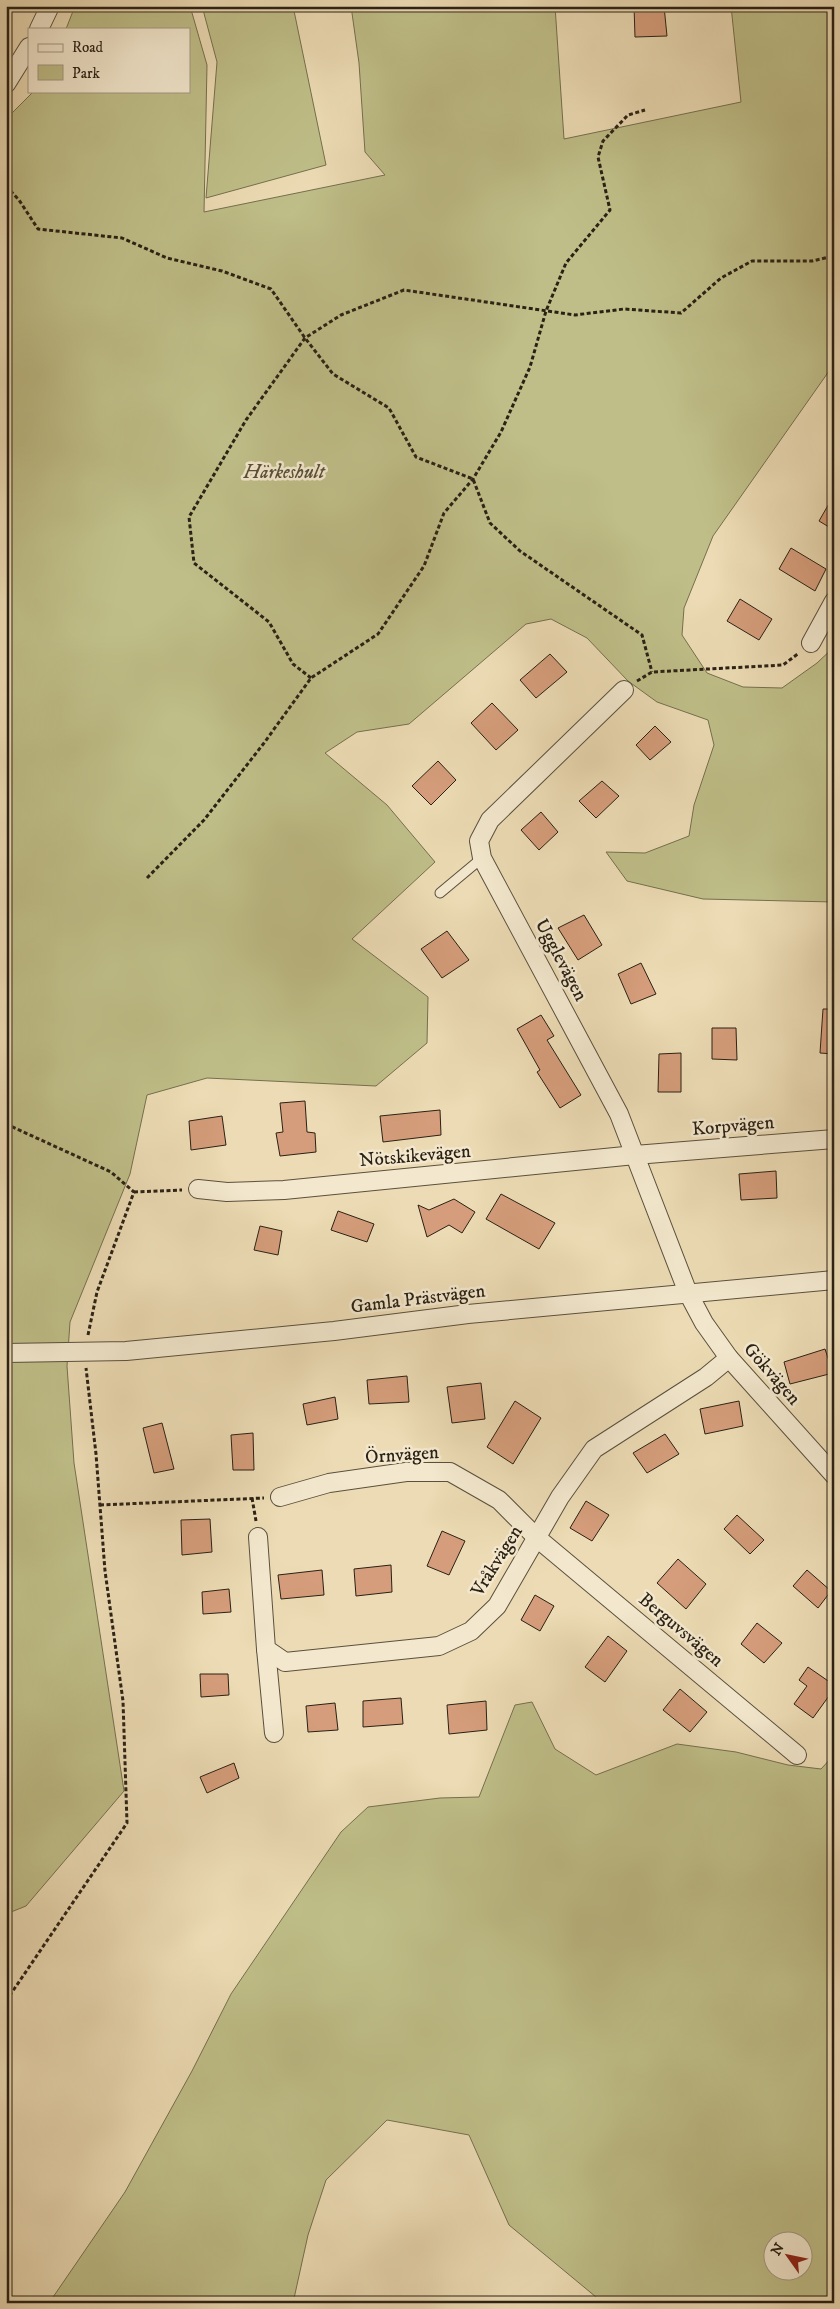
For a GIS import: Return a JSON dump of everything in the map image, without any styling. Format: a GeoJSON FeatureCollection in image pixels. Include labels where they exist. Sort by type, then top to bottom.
{"type":"FeatureCollection","features":[{"type":"Feature","properties":{"kind":"street"},"geometry":{"type":"LineString","coordinates":[[39,28],[50,6]]}},
{"type":"Feature","properties":{"kind":"street"},"geometry":{"type":"LineString","coordinates":[[6,84],[28,49]]}},
{"type":"Feature","properties":{"kind":"street"},"geometry":{"type":"LineString","coordinates":[[811,643],[834,601]]}},
{"type":"Feature","properties":{"kind":"street","name":"Ugglevägen"},"geometry":{"type":"LineString","coordinates":[[624,690],[490,820],[479,841],[482,858],[619,1114],[688,1293]]}},
{"type":"Feature","properties":{"kind":"street","name":"Korpvägen"},"geometry":{"type":"LineString","coordinates":[[635,1155],[834,1139]]}},
{"type":"Feature","properties":{"kind":"street","name":"Nötskikevägen"},"geometry":{"type":"LineString","coordinates":[[198,1190],[227,1192],[284,1190],[635,1155]]}},
{"type":"Feature","properties":{"kind":"street","name":"Gamla Prästvägen"},"geometry":{"type":"LineString","coordinates":[[6,1353],[126,1351],[334,1331],[468,1314],[834,1280]]}},
{"type":"Feature","properties":{"kind":"street","name":"Gökvägen"},"geometry":{"type":"LineString","coordinates":[[688,1293],[704,1323],[729,1358],[834,1475]]}},
{"type":"Feature","properties":{"kind":"street","name":"Vråkvägen"},"geometry":{"type":"LineString","coordinates":[[266,1649],[286,1662],[439,1646],[471,1631],[497,1606],[560,1498],[594,1449],[706,1377],[729,1358]]}},
{"type":"Feature","properties":{"kind":"street","name":"Örnvägen"},"geometry":{"type":"LineString","coordinates":[[280,1497],[330,1483],[406,1472],[450,1472],[499,1500],[537,1538]]}},
{"type":"Feature","properties":{"kind":"street"},"geometry":{"type":"LineString","coordinates":[[258,1537],[274,1732]]}},
{"type":"Feature","properties":{"kind":"street","name":"Berguvsvägen"},"geometry":{"type":"LineString","coordinates":[[537,1538],[798,1755]]}},
{"type":"Feature","properties":{"kind":"lane"},"geometry":{"type":"LineString","coordinates":[[440,893],[482,858]]}},
{"type":"Feature","properties":{"kind":"path"},"geometry":{"type":"LineString","coordinates":[[147,878],[204,820],[264,743],[310,678],[378,634],[424,566],[444,512],[473,479],[501,432],[530,367],[546,311],[566,263],[610,210],[598,157],[603,141],[628,115],[645,110]]}},
{"type":"Feature","properties":{"kind":"path"},"geometry":{"type":"LineString","coordinates":[[6,186],[19,200],[38,230],[122,238],[168,258],[222,271],[271,289],[333,374],[389,408],[416,457],[473,479],[490,523],[520,551],[642,635],[652,672]]}},
{"type":"Feature","properties":{"kind":"path"},"geometry":{"type":"LineString","coordinates":[[310,678],[293,664],[269,622],[194,563],[189,517],[246,420],[305,338],[341,314],[404,290],[574,315],[624,309],[681,313],[721,278],[752,261],[812,261],[834,256]]}},
{"type":"Feature","properties":{"kind":"path"},"geometry":{"type":"LineString","coordinates":[[624,690],[652,672],[784,665],[811,643]]}},
{"type":"Feature","properties":{"kind":"path"},"geometry":{"type":"LineString","coordinates":[[6,1124],[111,1172],[134,1192],[198,1190]]}},
{"type":"Feature","properties":{"kind":"path"},"geometry":{"type":"LineString","coordinates":[[6,2001],[128,1823],[123,1701],[105,1570],[96,1454],[84,1352],[97,1292],[134,1192]]}},
{"type":"Feature","properties":{"kind":"path"},"geometry":{"type":"LineString","coordinates":[[100,1505],[280,1497]]}},
{"type":"Feature","properties":{"kind":"path"},"geometry":{"type":"LineString","coordinates":[[252,1498],[258,1537]]}},
{"type":"Feature","properties":{"kind":"green space","name":"Härkeshult"},"geometry":{"type":"Polygon","coordinates":[[[75,6],[190,6],[207,65],[204,212],[385,175],[365,152],[359,63],[351,6],[555,6],[564,139],[741,102],[731,6],[834,6],[834,364],[713,536],[684,608],[682,635],[707,673],[743,687],[782,688],[817,663],[834,647],[834,902],[703,899],[627,881],[606,852],[645,853],[689,836],[694,805],[714,745],[708,720],[657,702],[628,681],[587,638],[551,619],[526,624],[409,724],[357,732],[325,753],[387,805],[435,862],[352,939],[428,997],[427,1043],[376,1086],[207,1078],[147,1095],[130,1174],[70,1322],[67,1366],[74,1463],[124,1791],[26,1906],[6,1914],[6,119],[33,92],[190,92],[190,28],[66,28],[75,6]]]}},
{"type":"Feature","properties":{"kind":"green space"},"geometry":{"type":"Polygon","coordinates":[[[202,6],[293,6],[326,165],[206,198],[217,62],[202,6]]]}},
{"type":"Feature","properties":{"kind":"green space"},"geometry":{"type":"Polygon","coordinates":[[[532,1702],[555,1749],[596,1775],[677,1744],[736,1752],[788,1765],[821,1769],[834,1755],[834,2303],[598,2303],[596,2297],[509,2225],[469,2135],[387,2120],[326,2180],[308,2235],[293,2303],[49,2303],[125,2192],[192,2071],[231,1994],[341,1832],[368,1807],[440,1798],[479,1797],[515,1705],[532,1702]]]}},
{"type":"Feature","properties":{"kind":"building"},"geometry":{"type":"Polygon","coordinates":[[[634,6],[664,6],[667,36],[635,37],[634,6]]]}},
{"type":"Feature","properties":{"kind":"building"},"geometry":{"type":"Polygon","coordinates":[[[834,495],[834,530],[819,521],[834,495]]]}},
{"type":"Feature","properties":{"kind":"building"},"geometry":{"type":"Polygon","coordinates":[[[791,548],[826,569],[815,591],[779,569],[791,548]]]}},
{"type":"Feature","properties":{"kind":"building"},"geometry":{"type":"Polygon","coordinates":[[[740,599],[772,619],[759,640],[727,621],[740,599]]]}},
{"type":"Feature","properties":{"kind":"building"},"geometry":{"type":"Polygon","coordinates":[[[550,654],[567,672],[536,698],[520,680],[550,654]]]}},
{"type":"Feature","properties":{"kind":"building"},"geometry":{"type":"Polygon","coordinates":[[[492,703],[518,730],[496,750],[471,723],[492,703]]]}},
{"type":"Feature","properties":{"kind":"building"},"geometry":{"type":"Polygon","coordinates":[[[655,726],[671,742],[650,760],[636,745],[655,726]]]}},
{"type":"Feature","properties":{"kind":"building"},"geometry":{"type":"Polygon","coordinates":[[[438,761],[456,780],[431,805],[412,786],[438,761]]]}},
{"type":"Feature","properties":{"kind":"building"},"geometry":{"type":"Polygon","coordinates":[[[602,781],[619,796],[596,818],[579,801],[602,781]]]}},
{"type":"Feature","properties":{"kind":"building"},"geometry":{"type":"Polygon","coordinates":[[[541,812],[558,832],[539,850],[521,830],[541,812]]]}},
{"type":"Feature","properties":{"kind":"building"},"geometry":{"type":"Polygon","coordinates":[[[584,915],[602,945],[578,960],[558,928],[584,915]]]}},
{"type":"Feature","properties":{"kind":"building"},"geometry":{"type":"Polygon","coordinates":[[[447,931],[469,960],[442,978],[421,949],[447,931]]]}},
{"type":"Feature","properties":{"kind":"building"},"geometry":{"type":"Polygon","coordinates":[[[641,963],[656,994],[631,1004],[618,974],[641,963]]]}},
{"type":"Feature","properties":{"kind":"building"},"geometry":{"type":"Polygon","coordinates":[[[823,1009],[834,1009],[834,1054],[820,1053],[823,1009]]]}},
{"type":"Feature","properties":{"kind":"building"},"geometry":{"type":"Polygon","coordinates":[[[541,1015],[554,1036],[547,1040],[581,1095],[560,1108],[537,1072],[540,1070],[517,1029],[541,1015]]]}},
{"type":"Feature","properties":{"kind":"building"},"geometry":{"type":"Polygon","coordinates":[[[712,1028],[736,1028],[737,1060],[712,1059],[712,1028]]]}},
{"type":"Feature","properties":{"kind":"building"},"geometry":{"type":"Polygon","coordinates":[[[681,1053],[681,1092],[658,1092],[659,1054],[681,1053]]]}},
{"type":"Feature","properties":{"kind":"building"},"geometry":{"type":"Polygon","coordinates":[[[305,1101],[307,1132],[315,1133],[316,1152],[280,1156],[276,1133],[283,1132],[280,1103],[305,1101]]]}},
{"type":"Feature","properties":{"kind":"building"},"geometry":{"type":"Polygon","coordinates":[[[440,1110],[441,1135],[383,1142],[380,1116],[440,1110]]]}},
{"type":"Feature","properties":{"kind":"building"},"geometry":{"type":"Polygon","coordinates":[[[222,1116],[226,1145],[191,1150],[189,1121],[222,1116]]]}},
{"type":"Feature","properties":{"kind":"building"},"geometry":{"type":"Polygon","coordinates":[[[776,1171],[777,1198],[741,1200],[739,1174],[776,1171]]]}},
{"type":"Feature","properties":{"kind":"building"},"geometry":{"type":"Polygon","coordinates":[[[501,1194],[555,1223],[539,1249],[486,1219],[501,1194]]]}},
{"type":"Feature","properties":{"kind":"building"},"geometry":{"type":"Polygon","coordinates":[[[454,1199],[475,1212],[462,1233],[449,1225],[427,1237],[418,1205],[429,1210],[454,1199]]]}},
{"type":"Feature","properties":{"kind":"building"},"geometry":{"type":"Polygon","coordinates":[[[338,1211],[374,1224],[367,1242],[331,1230],[338,1211]]]}},
{"type":"Feature","properties":{"kind":"building"},"geometry":{"type":"Polygon","coordinates":[[[260,1226],[282,1231],[278,1255],[254,1250],[260,1226]]]}},
{"type":"Feature","properties":{"kind":"building"},"geometry":{"type":"Polygon","coordinates":[[[825,1349],[833,1373],[790,1384],[784,1362],[825,1349]]]}},
{"type":"Feature","properties":{"kind":"building"},"geometry":{"type":"Polygon","coordinates":[[[407,1376],[409,1402],[369,1404],[367,1380],[407,1376]]]}},
{"type":"Feature","properties":{"kind":"building"},"geometry":{"type":"Polygon","coordinates":[[[481,1383],[485,1419],[452,1423],[447,1387],[481,1383]]]}},
{"type":"Feature","properties":{"kind":"building"},"geometry":{"type":"Polygon","coordinates":[[[335,1397],[338,1419],[307,1425],[303,1404],[335,1397]]]}},
{"type":"Feature","properties":{"kind":"building"},"geometry":{"type":"Polygon","coordinates":[[[515,1401],[541,1418],[513,1464],[487,1447],[515,1401]]]}},
{"type":"Feature","properties":{"kind":"building"},"geometry":{"type":"Polygon","coordinates":[[[739,1401],[743,1426],[705,1434],[700,1409],[739,1401]]]}},
{"type":"Feature","properties":{"kind":"building"},"geometry":{"type":"Polygon","coordinates":[[[162,1423],[174,1469],[154,1473],[143,1428],[162,1423]]]}},
{"type":"Feature","properties":{"kind":"building"},"geometry":{"type":"Polygon","coordinates":[[[253,1433],[254,1470],[233,1470],[231,1435],[253,1433]]]}},
{"type":"Feature","properties":{"kind":"building"},"geometry":{"type":"Polygon","coordinates":[[[665,1434],[679,1454],[647,1473],[633,1453],[665,1434]]]}},
{"type":"Feature","properties":{"kind":"building"},"geometry":{"type":"Polygon","coordinates":[[[586,1501],[609,1515],[592,1541],[570,1528],[586,1501]]]}},
{"type":"Feature","properties":{"kind":"building"},"geometry":{"type":"Polygon","coordinates":[[[737,1515],[764,1540],[750,1554],[724,1529],[737,1515]]]}},
{"type":"Feature","properties":{"kind":"building"},"geometry":{"type":"Polygon","coordinates":[[[210,1519],[212,1552],[182,1555],[181,1520],[210,1519]]]}},
{"type":"Feature","properties":{"kind":"building"},"geometry":{"type":"Polygon","coordinates":[[[442,1531],[465,1541],[449,1575],[427,1566],[442,1531]]]}},
{"type":"Feature","properties":{"kind":"building"},"geometry":{"type":"Polygon","coordinates":[[[678,1559],[706,1584],[686,1609],[657,1583],[678,1559]]]}},
{"type":"Feature","properties":{"kind":"building"},"geometry":{"type":"Polygon","coordinates":[[[391,1565],[392,1592],[356,1596],[354,1569],[391,1565]]]}},
{"type":"Feature","properties":{"kind":"building"},"geometry":{"type":"Polygon","coordinates":[[[322,1570],[324,1595],[281,1599],[278,1575],[322,1570]]]}},
{"type":"Feature","properties":{"kind":"building"},"geometry":{"type":"Polygon","coordinates":[[[807,1570],[831,1591],[818,1608],[793,1586],[807,1570]]]}},
{"type":"Feature","properties":{"kind":"building"},"geometry":{"type":"Polygon","coordinates":[[[229,1589],[231,1612],[203,1614],[202,1592],[229,1589]]]}},
{"type":"Feature","properties":{"kind":"building"},"geometry":{"type":"Polygon","coordinates":[[[535,1595],[554,1606],[540,1631],[521,1620],[535,1595]]]}},
{"type":"Feature","properties":{"kind":"building"},"geometry":{"type":"Polygon","coordinates":[[[757,1623],[782,1643],[764,1663],[741,1644],[757,1623]]]}},
{"type":"Feature","properties":{"kind":"building"},"geometry":{"type":"Polygon","coordinates":[[[608,1636],[627,1651],[605,1682],[585,1667],[608,1636]]]}},
{"type":"Feature","properties":{"kind":"building"},"geometry":{"type":"Polygon","coordinates":[[[808,1667],[834,1685],[834,1689],[813,1718],[794,1704],[807,1686],[799,1680],[808,1667]]]}},
{"type":"Feature","properties":{"kind":"building"},"geometry":{"type":"Polygon","coordinates":[[[200,1674],[228,1674],[229,1695],[201,1697],[200,1674]]]}},
{"type":"Feature","properties":{"kind":"building"},"geometry":{"type":"Polygon","coordinates":[[[680,1689],[707,1712],[690,1732],[663,1710],[680,1689]]]}},
{"type":"Feature","properties":{"kind":"building"},"geometry":{"type":"Polygon","coordinates":[[[401,1698],[403,1724],[363,1727],[363,1701],[401,1698]]]}},
{"type":"Feature","properties":{"kind":"building"},"geometry":{"type":"Polygon","coordinates":[[[486,1701],[487,1730],[449,1734],[447,1705],[486,1701]]]}},
{"type":"Feature","properties":{"kind":"building"},"geometry":{"type":"Polygon","coordinates":[[[335,1703],[338,1730],[308,1732],[306,1706],[335,1703]]]}},
{"type":"Feature","properties":{"kind":"building"},"geometry":{"type":"Polygon","coordinates":[[[234,1763],[239,1778],[207,1793],[200,1777],[234,1763]]]}}]}
